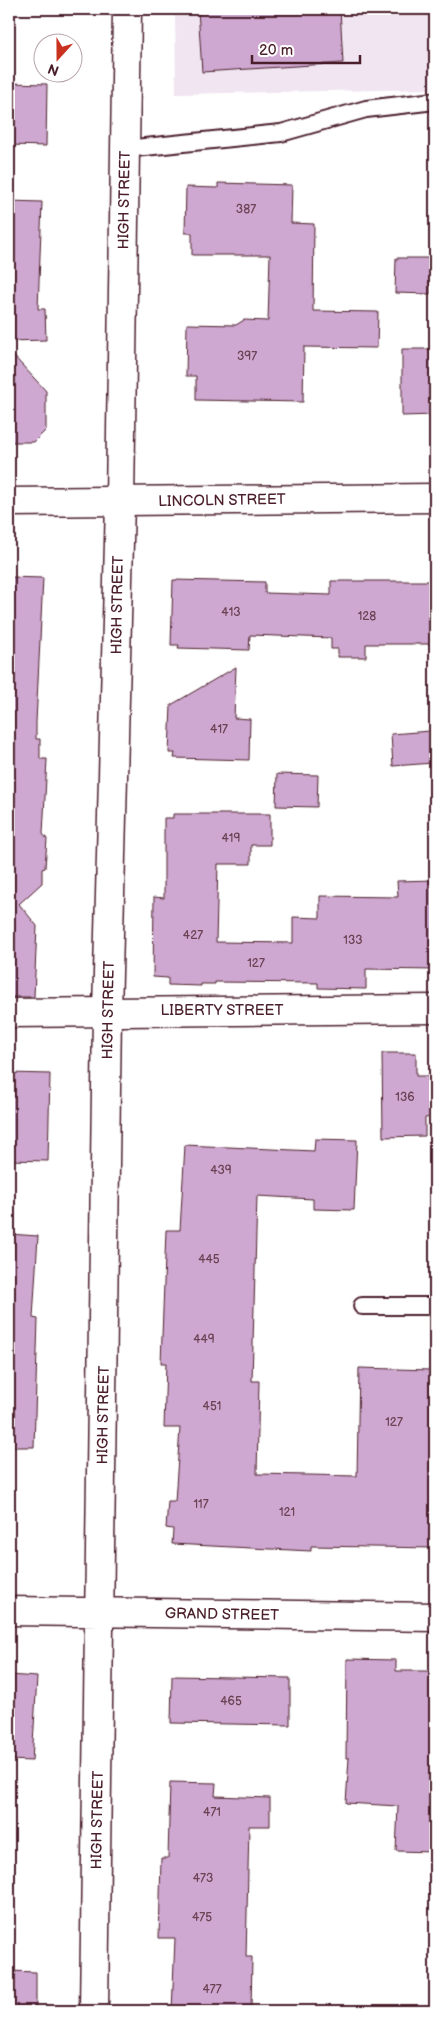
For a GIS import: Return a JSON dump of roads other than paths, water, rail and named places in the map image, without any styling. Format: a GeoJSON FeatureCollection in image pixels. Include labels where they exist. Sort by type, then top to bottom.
{"type":"FeatureCollection","features":[{"type":"Feature","properties":{"kind":"street","name":"HIGH STREET"},"geometry":{"type":"LineString","coordinates":[[94,2011],[101,1613],[107,1012],[120,502],[127,9]]}},
{"type":"Feature","properties":{"kind":"street","name":"LINCOLN STREET"},"geometry":{"type":"LineString","coordinates":[[9,502],[435,498]]}},
{"type":"Feature","properties":{"kind":"street","name":"LIBERTY STREET"},"geometry":{"type":"LineString","coordinates":[[9,1013],[435,1009]]}},
{"type":"Feature","properties":{"kind":"street","name":"GRAND STREET"},"geometry":{"type":"LineString","coordinates":[[9,1611],[435,1617]]}},
{"type":"Feature","properties":{"kind":"lane"},"geometry":{"type":"LineString","coordinates":[[125,148],[281,133],[366,109],[435,101]]}},
{"type":"Feature","properties":{"kind":"lane"},"geometry":{"type":"LineString","coordinates":[[362,1306],[435,1306]]}}]}
